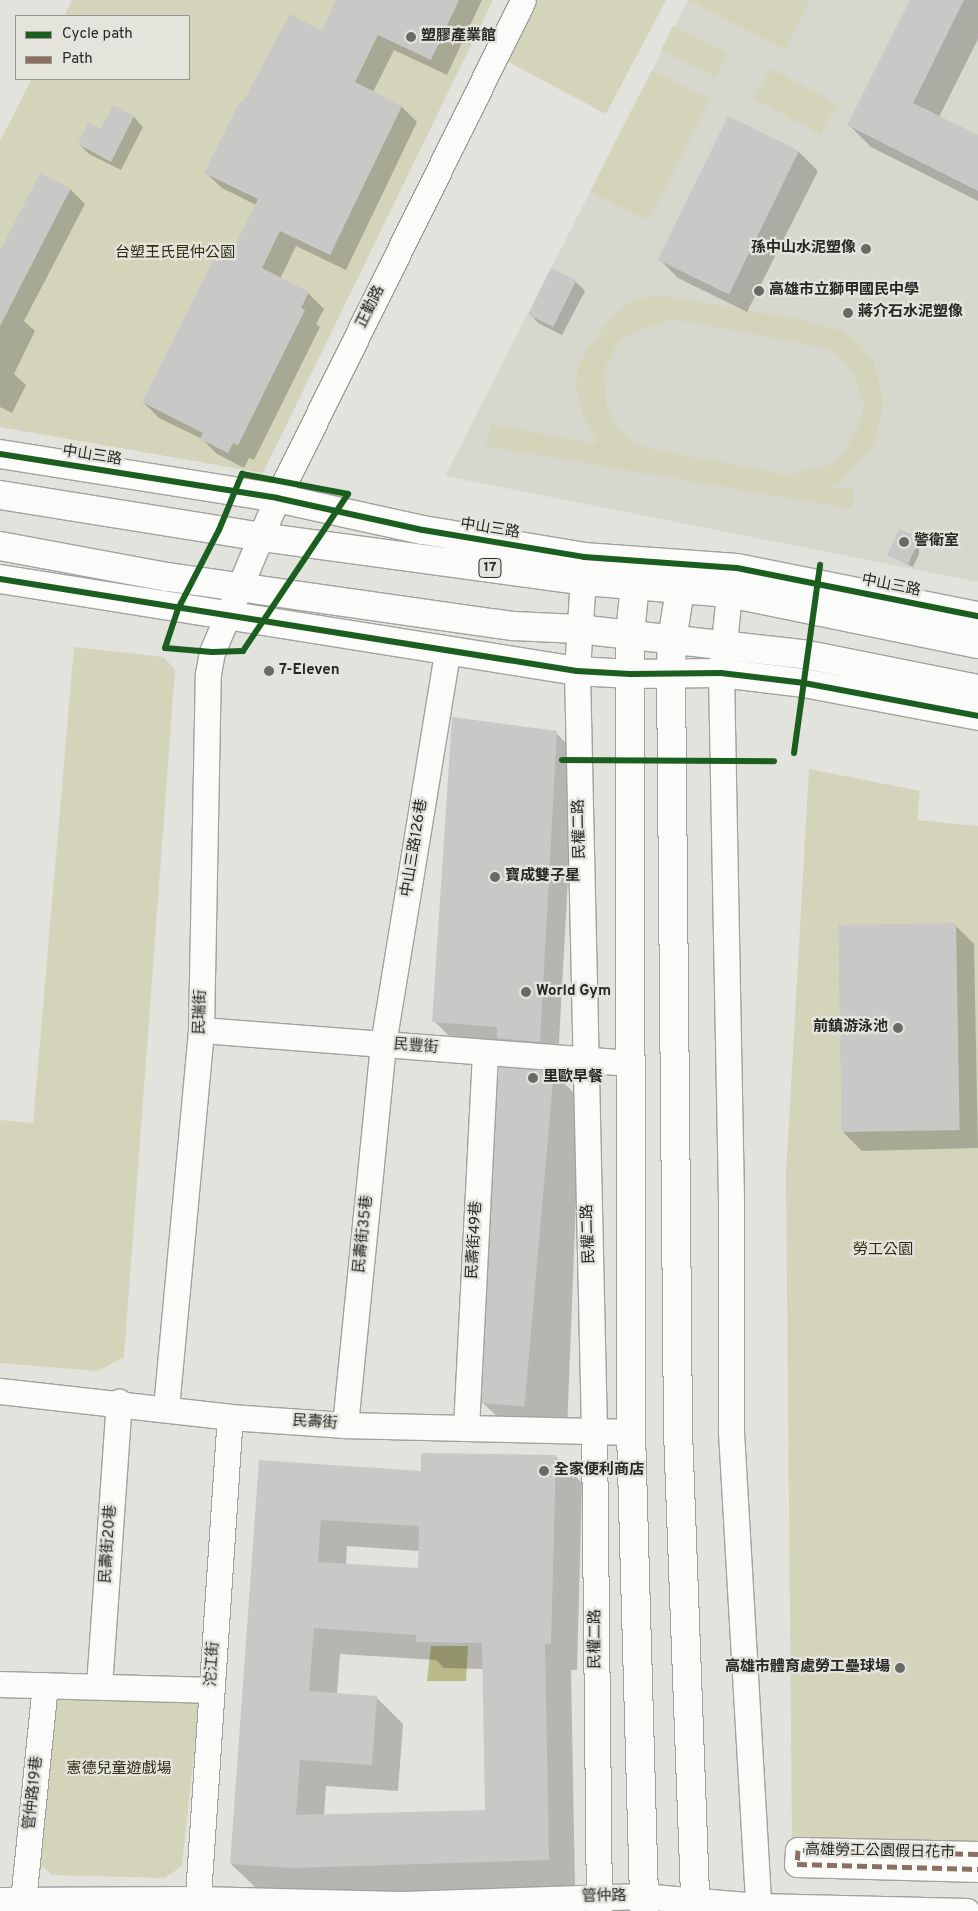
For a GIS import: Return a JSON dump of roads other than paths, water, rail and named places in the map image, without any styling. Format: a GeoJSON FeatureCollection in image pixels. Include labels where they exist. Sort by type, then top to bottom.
{"type":"FeatureCollection","features":[{"type":"Feature","properties":{"kind":"main road","name":"中山三路"},"geometry":{"type":"LineString","coordinates":[[0,454],[276,498],[423,530],[584,569]]}},
{"type":"Feature","properties":{"kind":"main road","name":"中山三路"},"geometry":{"type":"LineString","coordinates":[[0,495],[261,537],[636,574],[733,580],[978,616]]}},
{"type":"Feature","properties":{"kind":"main road"},"geometry":{"type":"LineString","coordinates":[[0,546],[168,577],[240,585],[514,626],[578,629],[725,643],[808,654],[978,689]]}},
{"type":"Feature","properties":{"kind":"main road"},"geometry":{"type":"LineString","coordinates":[[636,574],[630,634],[631,1432],[642,1904]]}},
{"type":"Feature","properties":{"kind":"main road"},"geometry":{"type":"LineString","coordinates":[[682,577],[672,639],[678,1431],[696,1906]]}},
{"type":"Feature","properties":{"kind":"main road"},"geometry":{"type":"LineString","coordinates":[[0,579],[225,617],[577,671],[630,674],[672,672],[721,673],[804,683],[978,716]]}},
{"type":"Feature","properties":{"kind":"main road","name":"中山三路"},"geometry":{"type":"LineString","coordinates":[[733,580],[978,644]]}},
{"type":"Feature","properties":{"kind":"street","name":"正勤路"},"geometry":{"type":"LineString","coordinates":[[225,617],[261,537],[276,498],[524,0]]}},
{"type":"Feature","properties":{"kind":"street","name":"民權二路"},"geometry":{"type":"LineString","coordinates":[[584,569],[578,629],[577,671],[584,1058],[594,1432],[598,1904]]}},
{"type":"Feature","properties":{"kind":"street"},"geometry":{"type":"LineString","coordinates":[[733,580],[721,673],[731,1198],[731,1432],[758,1908]]}},
{"type":"Feature","properties":{"kind":"street","name":"民瑞街"},"geometry":{"type":"LineString","coordinates":[[166,1408],[201,1030],[208,674],[212,652],[225,617]]}},
{"type":"Feature","properties":{"kind":"street","name":"中山三路126巷"},"geometry":{"type":"LineString","coordinates":[[383,1044],[447,652]]}},
{"type":"Feature","properties":{"kind":"street","name":"民豐街"},"geometry":{"type":"LineString","coordinates":[[201,1030],[631,1063]]}},
{"type":"Feature","properties":{"kind":"street","name":"民壽街35巷"},"geometry":{"type":"LineString","coordinates":[[345,1425],[383,1044]]}},
{"type":"Feature","properties":{"kind":"street","name":"民壽街49巷"},"geometry":{"type":"LineString","coordinates":[[466,1428],[485,1053]]}},
{"type":"Feature","properties":{"kind":"street"},"geometry":{"type":"LineString","coordinates":[[0,1391],[0,1406]]}},
{"type":"Feature","properties":{"kind":"street","name":"民壽街"},"geometry":{"type":"LineString","coordinates":[[0,1391],[119,1402],[230,1417],[345,1425],[631,1432]]}},
{"type":"Feature","properties":{"kind":"street","name":"民壽街20巷"},"geometry":{"type":"LineString","coordinates":[[99,1686],[119,1402]]}},
{"type":"Feature","properties":{"kind":"street","name":"沱江街"},"geometry":{"type":"LineString","coordinates":[[197,1905],[230,1417]]}},
{"type":"Feature","properties":{"kind":"street"},"geometry":{"type":"LineString","coordinates":[[0,1684],[211,1690]]}},
{"type":"Feature","properties":{"kind":"street","name":"管仲路19巷"},"geometry":{"type":"LineString","coordinates":[[15,1904],[45,1685]]}},
{"type":"Feature","properties":{"kind":"street","name":"高雄勞工公園假日花市"},"geometry":{"type":"LineString","coordinates":[[978,1854],[798,1850],[797,1864],[978,1869]]}},
{"type":"Feature","properties":{"kind":"street","name":"管仲路"},"geometry":{"type":"LineString","coordinates":[[15,1904],[401,1908],[642,1904],[758,1908],[967,1911]]}},
{"type":"Feature","properties":{"kind":"place","name":"塑膠產業館"},"geometry":{"type":"Point","coordinates":[411,37]}},
{"type":"Feature","properties":{"kind":"place","name":"孫中山水泥塑像"},"geometry":{"type":"Point","coordinates":[866,249]}},
{"type":"Feature","properties":{"kind":"place","name":"高雄市立獅甲國民中學"},"geometry":{"type":"Point","coordinates":[759,291]}},
{"type":"Feature","properties":{"kind":"place","name":"蔣介石水泥塑像"},"geometry":{"type":"Point","coordinates":[848,313]}},
{"type":"Feature","properties":{"kind":"place","name":"警衛室"},"geometry":{"type":"Point","coordinates":[904,542]}},
{"type":"Feature","properties":{"kind":"place","name":"7-Eleven"},"geometry":{"type":"Point","coordinates":[269,671]}},
{"type":"Feature","properties":{"kind":"place","name":"寶成雙子星"},"geometry":{"type":"Point","coordinates":[495,877]}},
{"type":"Feature","properties":{"kind":"place","name":"World Gym"},"geometry":{"type":"Point","coordinates":[526,992]}},
{"type":"Feature","properties":{"kind":"place","name":"前鎮游泳池"},"geometry":{"type":"Point","coordinates":[898,1028]}},
{"type":"Feature","properties":{"kind":"place","name":"里歐早餐"},"geometry":{"type":"Point","coordinates":[533,1078]}},
{"type":"Feature","properties":{"kind":"place","name":"全家便利商店"},"geometry":{"type":"Point","coordinates":[544,1471]}},
{"type":"Feature","properties":{"kind":"place","name":"高雄市體育處勞工壘球場"},"geometry":{"type":"Point","coordinates":[900,1668]}},
{"type":"Feature","properties":{"kind":"park label","name":"台塑王氏昆仲公園"},"geometry":{"type":"Point","coordinates":[175,254]}},
{"type":"Feature","properties":{"kind":"park label","name":"勞工公園"},"geometry":{"type":"Point","coordinates":[883,1251]}},
{"type":"Feature","properties":{"kind":"park label","name":"憲德兒童遊戲場"},"geometry":{"type":"Point","coordinates":[119,1770]}}]}
